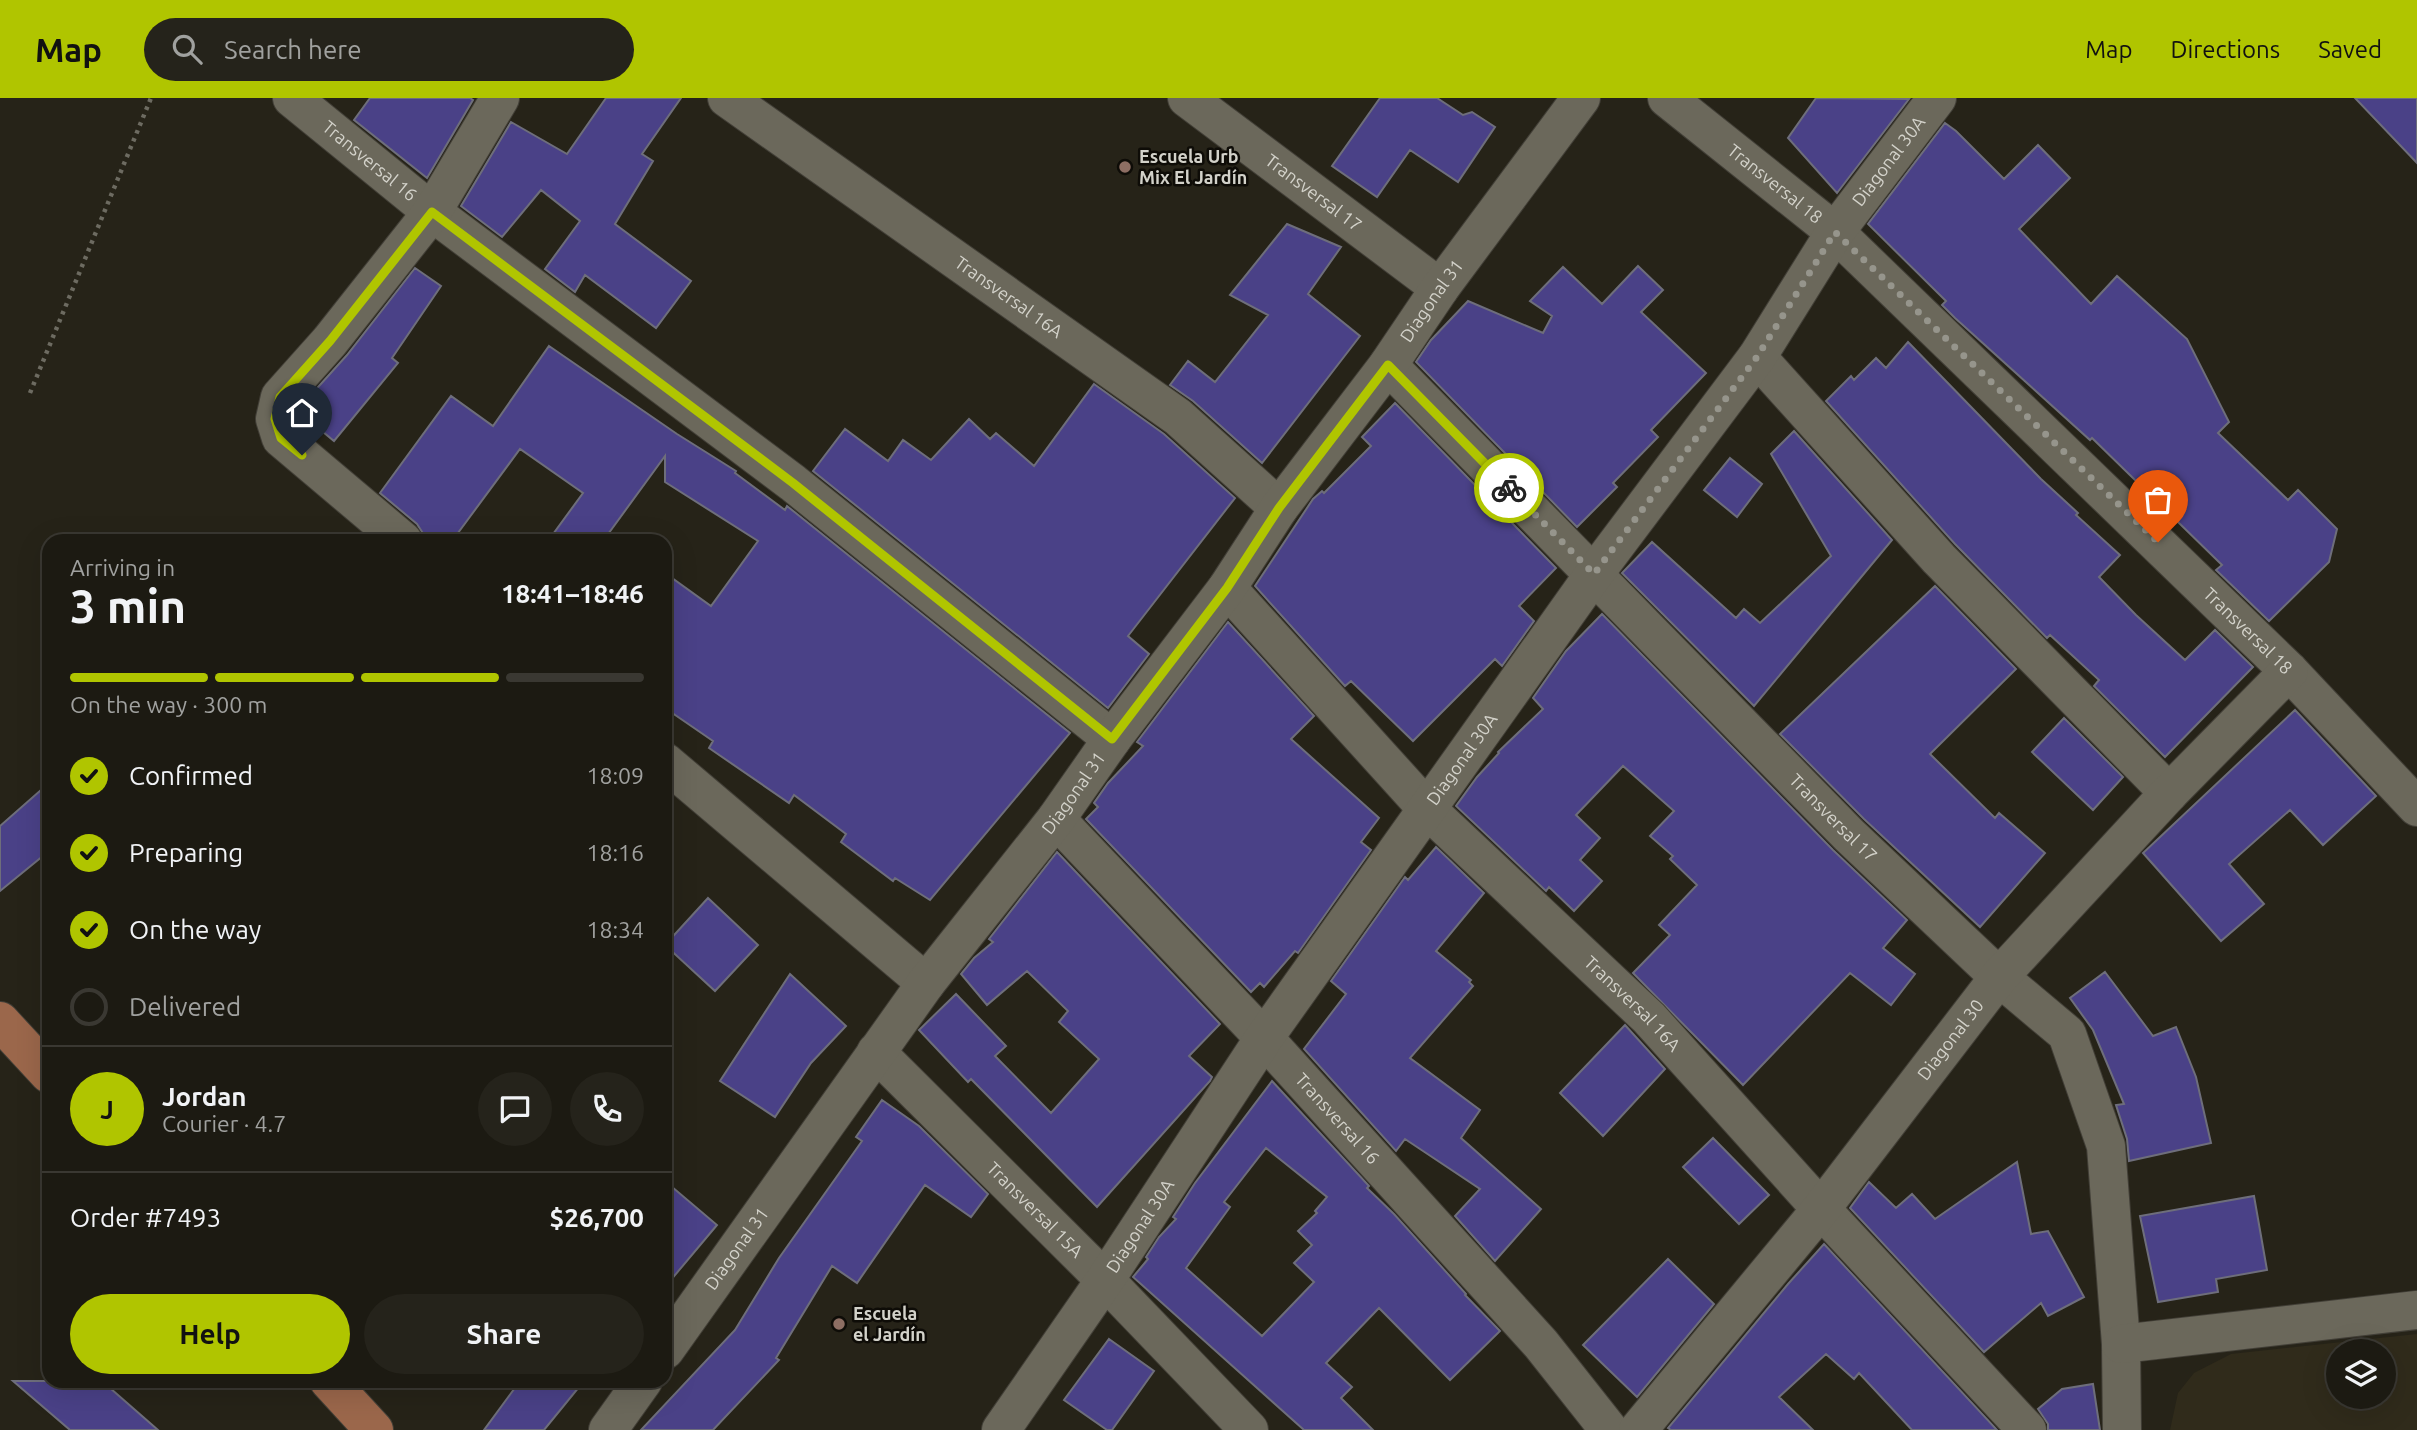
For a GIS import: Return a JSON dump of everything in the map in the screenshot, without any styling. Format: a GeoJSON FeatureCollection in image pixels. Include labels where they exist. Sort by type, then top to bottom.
{"type":"FeatureCollection","features":[{"type":"Feature","properties":{"kind":"main road"},"geometry":{"type":"LineString","coordinates":[[0,1021],[42,1066]]}},
{"type":"Feature","properties":{"kind":"main road"},"geometry":{"type":"LineString","coordinates":[[335,1388],[374,1430]]}},
{"type":"Feature","properties":{"kind":"street","name":"Transversal 16"},"geometry":{"type":"LineString","coordinates":[[292,98],[432,212],[793,483],[1112,739]]}},
{"type":"Feature","properties":{"kind":"street"},"geometry":{"type":"LineString","coordinates":[[395,534],[281,438],[275,419],[280,397],[330,341],[432,212],[500,98]]}},
{"type":"Feature","properties":{"kind":"street","name":"Transversal 16A"},"geometry":{"type":"LineString","coordinates":[[727,98],[1178,418],[1279,508]]}},
{"type":"Feature","properties":{"kind":"street","name":"Transversal 17"},"geometry":{"type":"LineString","coordinates":[[1187,98],[1440,288]]}},
{"type":"Feature","properties":{"kind":"street","name":"Diagonal 31"},"geometry":{"type":"LineString","coordinates":[[672,1340],[926,983],[1056,819],[1112,739],[1227,588],[1279,508],[1388,365],[1440,288],[1580,98]]}},
{"type":"Feature","properties":{"kind":"street","name":"Transversal 18"},"geometry":{"type":"LineString","coordinates":[[1667,98],[1835,232],[2289,671],[2417,807]]}},
{"type":"Feature","properties":{"kind":"street","name":"Diagonal 30A"},"geometry":{"type":"LineString","coordinates":[[1001,1430],[1105,1280],[1264,1038],[1594,574],[1757,357],[1835,232],[1937,98]]}},
{"type":"Feature","properties":{"kind":"street"},"geometry":{"type":"LineString","coordinates":[[1757,357],[1939,559],[2169,793]]}},
{"type":"Feature","properties":{"kind":"street","name":"Transversal 17"},"geometry":{"type":"LineString","coordinates":[[1388,365],[1849,835],[1999,978],[2067,1034],[2106,1146],[2121,1344],[2122,1430]]}},
{"type":"Feature","properties":{"kind":"street","name":"Transversal 16A"},"geometry":{"type":"LineString","coordinates":[[1227,588],[1428,810],[1649,1018],[1821,1209],[2027,1430]]}},
{"type":"Feature","properties":{"kind":"street","name":"Diagonal 30"},"geometry":{"type":"LineString","coordinates":[[1638,1430],[1821,1209],[1999,978],[2169,793],[2289,671]]}},
{"type":"Feature","properties":{"kind":"street"},"geometry":{"type":"LineString","coordinates":[[672,768],[926,983]]}},
{"type":"Feature","properties":{"kind":"street","name":"Transversal 16"},"geometry":{"type":"LineString","coordinates":[[1056,819],[1264,1038],[1541,1344],[1609,1430]]}},
{"type":"Feature","properties":{"kind":"street","name":"Transversal 15A"},"geometry":{"type":"LineString","coordinates":[[876,1052],[1105,1280],[1249,1430]]}},
{"type":"Feature","properties":{"kind":"street"},"geometry":{"type":"LineString","coordinates":[[2121,1344],[2417,1310]]}},
{"type":"Feature","properties":{"kind":"street"},"geometry":{"type":"LineString","coordinates":[[608,1430],[638,1388]]}},
{"type":"Feature","properties":{"kind":"path"},"geometry":{"type":"LineString","coordinates":[[30,393],[150,98]]}},
{"type":"Feature","properties":{"kind":"shaded area"},"geometry":{"type":"Polygon","coordinates":[[[2417,1334],[2417,1430],[2170,1430],[2178,1393],[2194,1373],[2231,1354],[2326,1344],[2326,1409],[2396,1409],[2396,1339],[2370,1339],[2417,1334]]]}},
{"type":"Feature","properties":{"kind":"building"},"geometry":{"type":"Polygon","coordinates":[[[370,98],[473,100],[427,178],[354,120],[370,98]]]}},
{"type":"Feature","properties":{"kind":"building"},"geometry":{"type":"Polygon","coordinates":[[[606,98],[681,98],[642,154],[653,161],[615,224],[691,281],[656,328],[585,275],[575,292],[545,269],[580,221],[541,190],[502,237],[461,206],[511,122],[567,154],[606,98]]]}},
{"type":"Feature","properties":{"kind":"building"},"geometry":{"type":"Polygon","coordinates":[[[1380,98],[1437,98],[1463,115],[1472,112],[1495,127],[1458,182],[1410,150],[1377,197],[1332,166],[1380,98]]]}},
{"type":"Feature","properties":{"kind":"building"},"geometry":{"type":"Polygon","coordinates":[[[1816,98],[1909,99],[1837,193],[1788,138],[1816,98]]]}},
{"type":"Feature","properties":{"kind":"building"},"geometry":{"type":"Polygon","coordinates":[[[2355,98],[2417,98],[2417,163],[2355,98]]]}},
{"type":"Feature","properties":{"kind":"building"},"geometry":{"type":"Polygon","coordinates":[[[1945,123],[2004,179],[2038,145],[2070,178],[2019,229],[2091,304],[2117,276],[2187,339],[2229,422],[2218,433],[2288,500],[2298,490],[2337,529],[2329,562],[2269,621],[2216,570],[2222,565],[2092,438],[2090,440],[1955,318],[1942,305],[1946,301],[1868,224],[1945,123]]]}},
{"type":"Feature","properties":{"kind":"building"},"geometry":{"type":"Polygon","coordinates":[[[1287,224],[1341,247],[1308,294],[1360,336],[1262,463],[1193,401],[1170,385],[1188,361],[1215,382],[1268,315],[1230,295],[1287,224]]]}},
{"type":"Feature","properties":{"kind":"building"},"geometry":{"type":"Polygon","coordinates":[[[1638,266],[1663,290],[1641,312],[1706,373],[1651,430],[1658,437],[1613,483],[1617,487],[1577,527],[1416,362],[1431,340],[1468,301],[1543,333],[1552,316],[1530,301],[1563,267],[1602,304],[1638,266]]]}},
{"type":"Feature","properties":{"kind":"building"},"geometry":{"type":"Polygon","coordinates":[[[415,268],[441,286],[392,358],[398,363],[334,441],[299,412],[300,407],[347,355],[415,268]]]}},
{"type":"Feature","properties":{"kind":"building"},"geometry":{"type":"Polygon","coordinates":[[[1908,342],[2041,479],[2078,513],[2076,515],[2120,555],[2099,577],[2136,615],[2185,660],[2215,630],[2253,667],[2165,757],[2094,686],[2099,680],[2050,635],[2047,638],[1955,544],[1826,401],[1851,376],[1854,380],[1876,358],[1886,368],[1908,342]]]}},
{"type":"Feature","properties":{"kind":"building"},"geometry":{"type":"Polygon","coordinates":[[[549,346],[736,471],[735,473],[785,510],[787,506],[1070,733],[930,900],[895,878],[893,881],[841,842],[846,834],[794,795],[789,803],[709,748],[713,741],[672,713],[672,578],[711,606],[758,541],[665,482],[665,456],[608,534],[553,534],[583,493],[520,449],[457,534],[423,534],[417,524],[380,493],[451,396],[493,426],[549,346]]]}},
{"type":"Feature","properties":{"kind":"building"},"geometry":{"type":"Polygon","coordinates":[[[1094,384],[1164,434],[1235,498],[1128,636],[1149,654],[1108,708],[813,471],[845,429],[888,461],[903,440],[931,460],[969,419],[990,439],[996,433],[1034,466],[1094,384]]]}},
{"type":"Feature","properties":{"kind":"building"},"geometry":{"type":"Polygon","coordinates":[[[1395,403],[1556,568],[1519,606],[1534,621],[1502,666],[1495,659],[1413,741],[1351,681],[1345,686],[1255,586],[1313,499],[1322,491],[1324,493],[1371,446],[1362,437],[1395,403]]]}},
{"type":"Feature","properties":{"kind":"building"},"geometry":{"type":"Polygon","coordinates":[[[1794,431],[1892,540],[1754,706],[1622,573],[1652,542],[1736,618],[1744,609],[1760,623],[1831,556],[1771,454],[1794,431]]]}},
{"type":"Feature","properties":{"kind":"building"},"geometry":{"type":"Polygon","coordinates":[[[1730,458],[1762,484],[1737,517],[1704,490],[1730,458]]]}},
{"type":"Feature","properties":{"kind":"building"},"geometry":{"type":"Polygon","coordinates":[[[1935,586],[2016,669],[1930,754],[1995,818],[1999,813],[2045,853],[1980,927],[1864,819],[1780,734],[1935,586]]]}},
{"type":"Feature","properties":{"kind":"building"},"geometry":{"type":"Polygon","coordinates":[[[1602,614],[1833,850],[1907,920],[1883,948],[1915,974],[1891,1005],[1850,973],[1743,1085],[1633,973],[1670,935],[1659,925],[1697,885],[1670,859],[1673,856],[1650,836],[1674,811],[1623,766],[1576,815],[1600,838],[1580,860],[1602,881],[1574,911],[1549,887],[1546,891],[1456,806],[1498,752],[1543,709],[1533,698],[1566,651],[1602,614]]]}},
{"type":"Feature","properties":{"kind":"building"},"geometry":{"type":"Polygon","coordinates":[[[1228,622],[1314,716],[1291,739],[1379,818],[1361,842],[1371,850],[1298,953],[1295,951],[1264,987],[1260,983],[1251,992],[1086,819],[1098,807],[1094,803],[1108,783],[1143,746],[1137,742],[1228,622]]]}},
{"type":"Feature","properties":{"kind":"building"},"geometry":{"type":"Polygon","coordinates":[[[2295,710],[2376,796],[2323,845],[2290,810],[2229,864],[2264,904],[2221,941],[2143,853],[2295,710]]]}},
{"type":"Feature","properties":{"kind":"building"},"geometry":{"type":"Polygon","coordinates":[[[2064,718],[2123,777],[2093,810],[2032,752],[2064,718]]]}},
{"type":"Feature","properties":{"kind":"building"},"geometry":{"type":"Polygon","coordinates":[[[42,789],[42,857],[0,891],[0,826],[42,789]]]}},
{"type":"Feature","properties":{"kind":"building"},"geometry":{"type":"Polygon","coordinates":[[[1436,847],[1484,893],[1436,951],[1471,980],[1469,982],[1473,986],[1410,1058],[1480,1110],[1461,1138],[1541,1209],[1495,1261],[1455,1216],[1480,1189],[1405,1139],[1396,1151],[1304,1049],[1346,994],[1331,981],[1405,877],[1408,880],[1436,847]]]}},
{"type":"Feature","properties":{"kind":"building"},"geometry":{"type":"Polygon","coordinates":[[[1057,852],[1220,1024],[1189,1056],[1212,1077],[1210,1081],[1097,1207],[971,1079],[968,1082],[919,1030],[956,994],[1006,1046],[995,1056],[1051,1113],[1099,1059],[1059,1022],[1068,1011],[1027,971],[987,1005],[961,974],[974,958],[993,942],[989,939],[1057,852]]]}},
{"type":"Feature","properties":{"kind":"building"},"geometry":{"type":"Polygon","coordinates":[[[708,898],[758,945],[715,991],[672,951],[672,937],[708,898]]]}},
{"type":"Feature","properties":{"kind":"building"},"geometry":{"type":"Polygon","coordinates":[[[2105,972],[2153,1036],[2176,1027],[2196,1077],[2211,1143],[2129,1161],[2127,1139],[2116,1105],[2124,1104],[2093,1030],[2070,998],[2105,972]]]}},
{"type":"Feature","properties":{"kind":"building"},"geometry":{"type":"Polygon","coordinates":[[[790,974],[846,1026],[811,1063],[775,1117],[720,1081],[790,974]]]}},
{"type":"Feature","properties":{"kind":"building"},"geometry":{"type":"Polygon","coordinates":[[[1625,1025],[1665,1069],[1603,1136],[1560,1093],[1625,1025]]]}},
{"type":"Feature","properties":{"kind":"building"},"geometry":{"type":"Polygon","coordinates":[[[1272,1081],[1500,1331],[1450,1380],[1379,1308],[1326,1363],[1352,1387],[1341,1398],[1373,1430],[1304,1430],[1133,1277],[1148,1259],[1146,1257],[1159,1237],[1176,1219],[1173,1217],[1195,1183],[1272,1081]],[[1266,1148],[1224,1202],[1230,1207],[1186,1268],[1262,1336],[1314,1282],[1294,1263],[1312,1245],[1298,1231],[1317,1213],[1315,1211],[1327,1197],[1266,1148]]]}},
{"type":"Feature","properties":{"kind":"building"},"geometry":{"type":"Polygon","coordinates":[[[882,1100],[919,1126],[988,1194],[971,1217],[925,1185],[857,1283],[832,1266],[776,1358],[779,1360],[713,1430],[641,1430],[735,1330],[779,1258],[862,1141],[856,1137],[882,1100]]]}},
{"type":"Feature","properties":{"kind":"building"},"geometry":{"type":"Polygon","coordinates":[[[1713,1138],[1769,1195],[1739,1224],[1683,1167],[1713,1138]]]}},
{"type":"Feature","properties":{"kind":"building"},"geometry":{"type":"Polygon","coordinates":[[[2017,1162],[2031,1234],[2048,1231],[2084,1297],[2048,1316],[2041,1303],[1984,1352],[1850,1208],[1869,1182],[1896,1208],[1912,1194],[1935,1219],[2017,1162]]]}},
{"type":"Feature","properties":{"kind":"building"},"geometry":{"type":"Polygon","coordinates":[[[672,1187],[717,1225],[672,1279],[672,1187]]]}},
{"type":"Feature","properties":{"kind":"building"},"geometry":{"type":"Polygon","coordinates":[[[2254,1196],[2267,1270],[2216,1279],[2218,1292],[2158,1302],[2140,1216],[2254,1196]]]}},
{"type":"Feature","properties":{"kind":"building"},"geometry":{"type":"Polygon","coordinates":[[[1824,1244],[1997,1430],[1912,1430],[1859,1373],[1854,1379],[1826,1354],[1779,1397],[1813,1430],[1668,1428],[1824,1244]]]}},
{"type":"Feature","properties":{"kind":"building"},"geometry":{"type":"Polygon","coordinates":[[[1668,1259],[1714,1304],[1637,1397],[1583,1345],[1668,1259]]]}},
{"type":"Feature","properties":{"kind":"building"},"geometry":{"type":"Polygon","coordinates":[[[1109,1339],[1154,1371],[1112,1430],[1107,1430],[1064,1400],[1109,1339]]]}},
{"type":"Feature","properties":{"kind":"building"},"geometry":{"type":"Polygon","coordinates":[[[13,1381],[42,1381],[42,1388],[110,1388],[158,1430],[70,1430],[13,1381]]]}},
{"type":"Feature","properties":{"kind":"building"},"geometry":{"type":"Polygon","coordinates":[[[2093,1384],[2100,1430],[2048,1430],[2048,1424],[2038,1409],[2062,1389],[2093,1384]]]}},
{"type":"Feature","properties":{"kind":"building"},"geometry":{"type":"Polygon","coordinates":[[[515,1388],[578,1388],[544,1430],[484,1430],[515,1388]]]}},
{"type":"Feature","properties":{"kind":"way so far"},"geometry":{"type":"LineString","coordinates":[[1509,488],[1594,574],[1757,357],[1835,232],[2158,542]]}},
{"type":"Feature","properties":{"kind":"place","name":"Escuela Urb Mix El Jardín"},"geometry":{"type":"Point","coordinates":[1125,167]}},
{"type":"Feature","properties":{"kind":"place","name":"Escuela el Jardín"},"geometry":{"type":"Point","coordinates":[839,1324]}},
{"type":"Feature","properties":{"kind":"route"},"geometry":{"type":"LineString","coordinates":[[302,455],[281,438],[275,419],[280,397],[330,341],[432,212],[793,483],[1112,739],[1227,588],[1279,508],[1388,365],[1509,488]]}}]}
